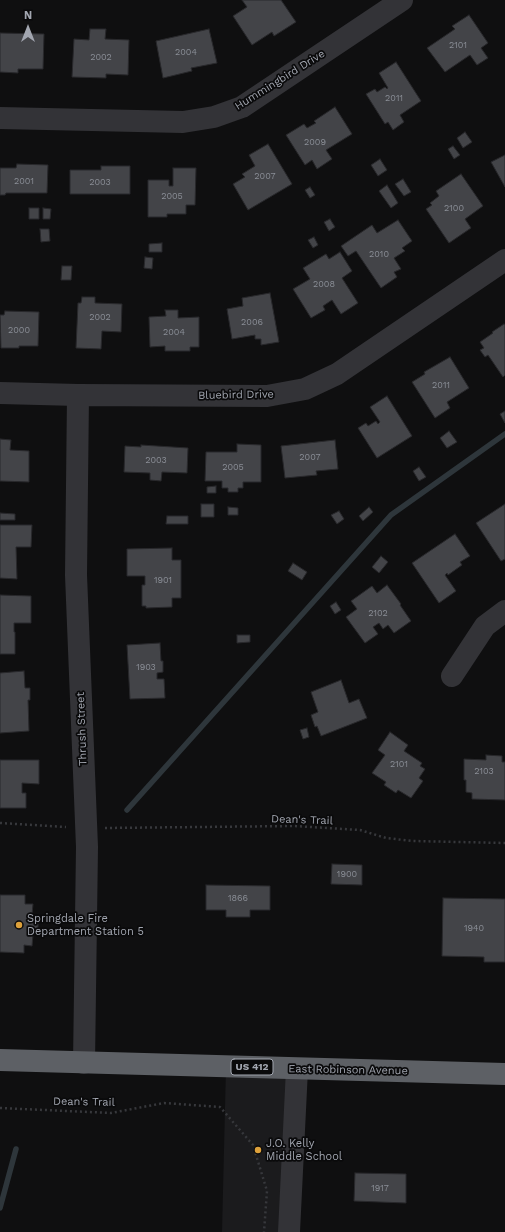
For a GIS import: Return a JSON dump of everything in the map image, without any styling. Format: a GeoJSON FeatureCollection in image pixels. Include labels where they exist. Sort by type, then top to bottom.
{"type":"FeatureCollection","features":[{"type":"Feature","properties":{"kind":"highway","name":"East Robinson Avenue"},"geometry":{"type":"LineString","coordinates":[[0,1060],[505,1074]]}},
{"type":"Feature","properties":{"kind":"street","name":"Hummingbird Drive"},"geometry":{"type":"LineString","coordinates":[[0,118],[182,122],[214,117],[242,107],[402,0]]}},
{"type":"Feature","properties":{"kind":"street","name":"Bluebird Drive"},"geometry":{"type":"LineString","coordinates":[[0,393],[267,396],[305,389],[337,374],[505,260]]}},
{"type":"Feature","properties":{"kind":"street","name":"Thrush Street"},"geometry":{"type":"LineString","coordinates":[[78,395],[76,575],[87,847],[84,1063]]}},
{"type":"Feature","properties":{"kind":"street"},"geometry":{"type":"LineString","coordinates":[[452,676],[485,626],[505,611]]}},
{"type":"Feature","properties":{"kind":"street"},"geometry":{"type":"LineString","coordinates":[[289,1232],[297,1069]]}},
{"type":"Feature","properties":{"kind":"path"},"geometry":{"type":"LineString","coordinates":[[0,823],[67,826]]}},
{"type":"Feature","properties":{"kind":"path","name":"Dean's Trail"},"geometry":{"type":"LineString","coordinates":[[105,828],[294,826],[360,830],[386,838],[413,841],[505,842]]}},
{"type":"Feature","properties":{"kind":"path","name":"Dean's Trail"},"geometry":{"type":"LineString","coordinates":[[0,1108],[111,1113],[164,1103],[220,1107],[253,1145],[267,1191],[264,1232]]}},
{"type":"Feature","properties":{"kind":"shaded area","name":"J.O. Kelly Middle School"},"geometry":{"type":"Polygon","coordinates":[[[226,1067],[297,1069],[289,1232],[222,1232],[226,1067]]]}},
{"type":"Feature","properties":{"kind":"building"},"geometry":{"type":"Polygon","coordinates":[[[242,0],[281,0],[296,22],[274,36],[272,32],[252,45],[233,16],[247,7],[242,0]]]}},
{"type":"Feature","properties":{"kind":"building"},"geometry":{"type":"Polygon","coordinates":[[[469,15],[488,43],[481,48],[488,58],[477,65],[470,55],[445,72],[427,48],[455,29],[452,26],[469,15]]]}},
{"type":"Feature","properties":{"kind":"building"},"geometry":{"type":"Polygon","coordinates":[[[90,29],[106,29],[105,39],[129,40],[128,75],[106,74],[106,78],[72,77],[74,39],[89,40],[90,29]]]}},
{"type":"Feature","properties":{"kind":"building"},"geometry":{"type":"Polygon","coordinates":[[[209,29],[217,63],[191,68],[192,71],[163,78],[156,41],[209,29]]]}},
{"type":"Feature","properties":{"kind":"building"},"geometry":{"type":"Polygon","coordinates":[[[0,33],[44,34],[43,69],[18,69],[18,73],[0,72],[0,33]]]}},
{"type":"Feature","properties":{"kind":"building"},"geometry":{"type":"Polygon","coordinates":[[[396,62],[421,101],[400,115],[404,122],[393,130],[388,122],[385,124],[366,94],[375,89],[377,92],[385,87],[387,89],[388,88],[379,73],[396,62]]]}},
{"type":"Feature","properties":{"kind":"building"},"geometry":{"type":"Polygon","coordinates":[[[335,107],[352,134],[326,150],[332,159],[317,169],[312,160],[305,165],[286,135],[304,124],[307,128],[316,123],[314,121],[335,107]]]}},
{"type":"Feature","properties":{"kind":"building"},"geometry":{"type":"Polygon","coordinates":[[[465,132],[472,142],[463,148],[457,138],[465,132]]]}},
{"type":"Feature","properties":{"kind":"building"},"geometry":{"type":"Polygon","coordinates":[[[268,144],[292,184],[248,210],[233,184],[245,177],[242,174],[255,166],[249,155],[268,144]]]}},
{"type":"Feature","properties":{"kind":"building"},"geometry":{"type":"Polygon","coordinates":[[[453,146],[460,155],[454,159],[448,149],[453,146]]]}},
{"type":"Feature","properties":{"kind":"building"},"geometry":{"type":"Polygon","coordinates":[[[505,155],[505,187],[491,162],[505,155]]]}},
{"type":"Feature","properties":{"kind":"building"},"geometry":{"type":"Polygon","coordinates":[[[380,159],[387,170],[378,176],[371,165],[380,159]]]}},
{"type":"Feature","properties":{"kind":"building"},"geometry":{"type":"Polygon","coordinates":[[[17,164],[48,165],[47,193],[6,193],[5,195],[0,195],[0,168],[16,168],[17,164]]]}},
{"type":"Feature","properties":{"kind":"building"},"geometry":{"type":"Polygon","coordinates":[[[101,166],[130,166],[130,194],[70,194],[70,170],[101,170],[101,166]]]}},
{"type":"Feature","properties":{"kind":"building"},"geometry":{"type":"Polygon","coordinates":[[[173,168],[196,168],[195,205],[186,205],[186,214],[167,214],[167,217],[148,217],[148,180],[169,180],[169,186],[173,186],[173,168]]]}},
{"type":"Feature","properties":{"kind":"building"},"geometry":{"type":"Polygon","coordinates":[[[461,174],[483,206],[465,219],[471,228],[449,243],[426,209],[432,205],[430,203],[439,196],[436,191],[461,174]]]}},
{"type":"Feature","properties":{"kind":"building"},"geometry":{"type":"Polygon","coordinates":[[[403,179],[411,192],[404,196],[395,184],[403,179]]]}},
{"type":"Feature","properties":{"kind":"building"},"geometry":{"type":"Polygon","coordinates":[[[387,185],[398,203],[391,208],[379,191],[387,185]]]}},
{"type":"Feature","properties":{"kind":"building"},"geometry":{"type":"Polygon","coordinates":[[[310,187],[315,195],[310,198],[305,190],[310,187]]]}},
{"type":"Feature","properties":{"kind":"building"},"geometry":{"type":"Polygon","coordinates":[[[29,208],[39,208],[39,219],[29,219],[29,208]]]}},
{"type":"Feature","properties":{"kind":"building"},"geometry":{"type":"Polygon","coordinates":[[[43,208],[51,209],[50,219],[43,219],[43,208]]]}},
{"type":"Feature","properties":{"kind":"building"},"geometry":{"type":"Polygon","coordinates":[[[330,219],[335,227],[329,231],[324,222],[330,219]]]}},
{"type":"Feature","properties":{"kind":"building"},"geometry":{"type":"Polygon","coordinates":[[[398,220],[412,241],[402,248],[405,251],[394,258],[401,269],[394,272],[397,277],[381,288],[356,251],[348,256],[341,246],[372,225],[377,233],[398,220]]]}},
{"type":"Feature","properties":{"kind":"building"},"geometry":{"type":"Polygon","coordinates":[[[40,229],[49,229],[50,241],[41,242],[40,229]]]}},
{"type":"Feature","properties":{"kind":"building"},"geometry":{"type":"Polygon","coordinates":[[[314,237],[318,245],[313,248],[308,240],[314,237]]]}},
{"type":"Feature","properties":{"kind":"building"},"geometry":{"type":"Polygon","coordinates":[[[162,243],[162,252],[149,252],[149,244],[162,243]]]}},
{"type":"Feature","properties":{"kind":"building"},"geometry":{"type":"Polygon","coordinates":[[[340,252],[352,271],[342,278],[358,303],[341,314],[332,300],[323,306],[325,310],[311,318],[293,289],[310,279],[303,268],[326,254],[329,259],[340,252]]]}},
{"type":"Feature","properties":{"kind":"building"},"geometry":{"type":"Polygon","coordinates":[[[145,257],[153,258],[152,269],[144,268],[145,257]]]}},
{"type":"Feature","properties":{"kind":"building"},"geometry":{"type":"Polygon","coordinates":[[[62,266],[72,266],[71,280],[61,280],[62,266]]]}},
{"type":"Feature","properties":{"kind":"building"},"geometry":{"type":"Polygon","coordinates":[[[270,293],[279,342],[261,345],[261,339],[255,339],[255,335],[232,339],[227,309],[243,306],[242,298],[270,293]]]}},
{"type":"Feature","properties":{"kind":"building"},"geometry":{"type":"Polygon","coordinates":[[[82,297],[95,297],[95,303],[122,304],[121,332],[102,331],[101,349],[76,348],[78,303],[81,303],[82,297]]]}},
{"type":"Feature","properties":{"kind":"building"},"geometry":{"type":"Polygon","coordinates":[[[165,310],[178,310],[178,318],[199,317],[199,347],[190,347],[190,351],[165,351],[165,346],[150,347],[149,317],[166,316],[165,310]]]}},
{"type":"Feature","properties":{"kind":"building"},"geometry":{"type":"Polygon","coordinates":[[[5,311],[39,312],[38,346],[1,348],[0,315],[4,315],[5,311]]]}},
{"type":"Feature","properties":{"kind":"building"},"geometry":{"type":"Polygon","coordinates":[[[504,324],[505,375],[503,377],[488,355],[485,357],[480,350],[484,348],[480,342],[504,324]]]}},
{"type":"Feature","properties":{"kind":"building"},"geometry":{"type":"Polygon","coordinates":[[[450,357],[469,388],[447,402],[450,408],[435,418],[412,382],[425,374],[424,372],[450,357]]]}},
{"type":"Feature","properties":{"kind":"building"},"geometry":{"type":"Polygon","coordinates":[[[387,396],[412,436],[377,458],[358,428],[366,423],[368,426],[376,421],[378,424],[380,422],[370,407],[387,396]]]}},
{"type":"Feature","properties":{"kind":"building"},"geometry":{"type":"Polygon","coordinates":[[[505,411],[505,423],[500,414],[505,411]]]}},
{"type":"Feature","properties":{"kind":"building"},"geometry":{"type":"Polygon","coordinates":[[[449,431],[457,442],[447,448],[440,438],[449,431]]]}},
{"type":"Feature","properties":{"kind":"building"},"geometry":{"type":"Polygon","coordinates":[[[0,439],[11,440],[10,450],[29,451],[29,482],[0,481],[0,439]]]}},
{"type":"Feature","properties":{"kind":"building"},"geometry":{"type":"Polygon","coordinates":[[[335,440],[338,469],[316,471],[317,475],[285,478],[281,446],[335,440]]]}},
{"type":"Feature","properties":{"kind":"building"},"geometry":{"type":"Polygon","coordinates":[[[237,444],[261,445],[261,482],[243,482],[243,488],[238,488],[238,492],[228,492],[228,488],[222,488],[222,481],[205,481],[206,452],[237,452],[237,444]]]}},
{"type":"Feature","properties":{"kind":"building"},"geometry":{"type":"Polygon","coordinates":[[[141,445],[188,448],[187,473],[162,472],[161,481],[150,480],[150,473],[124,472],[125,446],[141,447],[141,445]]]}},
{"type":"Feature","properties":{"kind":"building"},"geometry":{"type":"Polygon","coordinates":[[[419,467],[426,477],[419,481],[413,471],[419,467]]]}},
{"type":"Feature","properties":{"kind":"building"},"geometry":{"type":"Polygon","coordinates":[[[216,486],[216,493],[207,493],[207,487],[216,486]]]}},
{"type":"Feature","properties":{"kind":"building"},"geometry":{"type":"Polygon","coordinates":[[[201,504],[214,504],[214,517],[201,517],[201,504]]]}},
{"type":"Feature","properties":{"kind":"building"},"geometry":{"type":"Polygon","coordinates":[[[505,504],[505,559],[501,561],[476,523],[505,504]]]}},
{"type":"Feature","properties":{"kind":"building"},"geometry":{"type":"Polygon","coordinates":[[[228,507],[238,508],[238,515],[228,515],[228,507]]]}},
{"type":"Feature","properties":{"kind":"building"},"geometry":{"type":"Polygon","coordinates":[[[369,507],[373,512],[363,521],[359,516],[369,507]]]}},
{"type":"Feature","properties":{"kind":"building"},"geometry":{"type":"Polygon","coordinates":[[[339,511],[344,519],[337,524],[331,515],[339,511]]]}},
{"type":"Feature","properties":{"kind":"building"},"geometry":{"type":"Polygon","coordinates":[[[0,513],[15,514],[15,520],[0,520],[0,513]]]}},
{"type":"Feature","properties":{"kind":"building"},"geometry":{"type":"Polygon","coordinates":[[[167,516],[188,516],[188,524],[166,524],[167,516]]]}},
{"type":"Feature","properties":{"kind":"building"},"geometry":{"type":"Polygon","coordinates":[[[0,525],[32,525],[31,547],[16,547],[17,579],[0,578],[0,525]]]}},
{"type":"Feature","properties":{"kind":"building"},"geometry":{"type":"Polygon","coordinates":[[[455,534],[470,556],[460,562],[462,565],[448,575],[447,573],[445,575],[456,591],[439,603],[412,563],[455,534]]]}},
{"type":"Feature","properties":{"kind":"building"},"geometry":{"type":"Polygon","coordinates":[[[172,548],[172,560],[181,560],[181,598],[172,598],[172,607],[146,608],[146,606],[142,606],[142,585],[145,585],[145,576],[127,576],[127,549],[172,548]]]}},
{"type":"Feature","properties":{"kind":"building"},"geometry":{"type":"Polygon","coordinates":[[[381,556],[388,562],[379,573],[372,567],[381,556]]]}},
{"type":"Feature","properties":{"kind":"building"},"geometry":{"type":"Polygon","coordinates":[[[293,563],[307,572],[302,580],[288,571],[293,563]]]}},
{"type":"Feature","properties":{"kind":"building"},"geometry":{"type":"Polygon","coordinates":[[[387,585],[411,621],[394,633],[388,625],[383,629],[379,623],[373,627],[378,634],[365,643],[346,617],[357,609],[351,601],[372,586],[377,593],[387,585]]]}},
{"type":"Feature","properties":{"kind":"building"},"geometry":{"type":"Polygon","coordinates":[[[0,595],[31,596],[31,623],[14,623],[15,654],[0,654],[0,595]]]}},
{"type":"Feature","properties":{"kind":"building"},"geometry":{"type":"Polygon","coordinates":[[[336,602],[341,610],[335,614],[330,606],[336,602]]]}},
{"type":"Feature","properties":{"kind":"building"},"geometry":{"type":"Polygon","coordinates":[[[237,635],[250,635],[250,642],[237,643],[237,635]]]}},
{"type":"Feature","properties":{"kind":"building"},"geometry":{"type":"Polygon","coordinates":[[[160,643],[163,672],[157,673],[157,679],[164,679],[165,698],[130,699],[127,645],[160,643]]]}},
{"type":"Feature","properties":{"kind":"building"},"geometry":{"type":"Polygon","coordinates":[[[24,671],[25,688],[30,688],[30,700],[28,700],[29,731],[0,733],[0,673],[24,671]]]}},
{"type":"Feature","properties":{"kind":"building"},"geometry":{"type":"Polygon","coordinates":[[[341,680],[349,703],[359,699],[367,718],[321,736],[317,726],[315,727],[311,715],[318,712],[311,692],[341,680]]]}},
{"type":"Feature","properties":{"kind":"building"},"geometry":{"type":"Polygon","coordinates":[[[307,728],[309,737],[303,739],[300,730],[307,728]]]}},
{"type":"Feature","properties":{"kind":"building"},"geometry":{"type":"Polygon","coordinates":[[[390,732],[408,745],[404,751],[422,763],[420,766],[425,769],[419,778],[423,781],[411,798],[398,790],[396,793],[384,785],[386,782],[372,773],[385,755],[378,750],[390,732]]]}},
{"type":"Feature","properties":{"kind":"building"},"geometry":{"type":"Polygon","coordinates":[[[486,755],[502,756],[502,762],[505,762],[505,800],[472,799],[472,793],[466,792],[466,780],[464,780],[464,759],[486,760],[486,755]]]}},
{"type":"Feature","properties":{"kind":"building"},"geometry":{"type":"Polygon","coordinates":[[[0,760],[39,760],[39,784],[22,783],[22,793],[26,793],[26,808],[0,808],[0,760]]]}},
{"type":"Feature","properties":{"kind":"building"},"geometry":{"type":"Polygon","coordinates":[[[332,864],[362,865],[362,885],[331,884],[332,864]]]}},
{"type":"Feature","properties":{"kind":"building"},"geometry":{"type":"Polygon","coordinates":[[[206,885],[270,886],[270,910],[250,910],[250,917],[226,917],[226,910],[206,910],[206,885]]]}},
{"type":"Feature","properties":{"kind":"building","name":"Springdale Fire Department Station 5"},"geometry":{"type":"Polygon","coordinates":[[[0,895],[25,895],[25,904],[33,904],[32,915],[38,916],[38,934],[33,934],[32,946],[24,945],[24,953],[0,952],[0,895]]]}},
{"type":"Feature","properties":{"kind":"building"},"geometry":{"type":"Polygon","coordinates":[[[443,898],[505,899],[505,962],[484,962],[484,957],[442,956],[443,898]]]}},
{"type":"Feature","properties":{"kind":"building"},"geometry":{"type":"Polygon","coordinates":[[[355,1173],[406,1174],[406,1203],[354,1201],[355,1173]]]}},
{"type":"Feature","properties":{"kind":"waterway"},"geometry":{"type":"LineString","coordinates":[[127,810],[391,515],[505,434]]}},
{"type":"Feature","properties":{"kind":"waterway"},"geometry":{"type":"LineString","coordinates":[[0,1208],[16,1149]]}},
{"type":"Feature","properties":{"kind":"place","name":"Springdale Fire Department Station 5"},"geometry":{"type":"Point","coordinates":[19,925]}},
{"type":"Feature","properties":{"kind":"place","name":"J.O. Kelly Middle School"},"geometry":{"type":"Point","coordinates":[258,1150]}}]}
